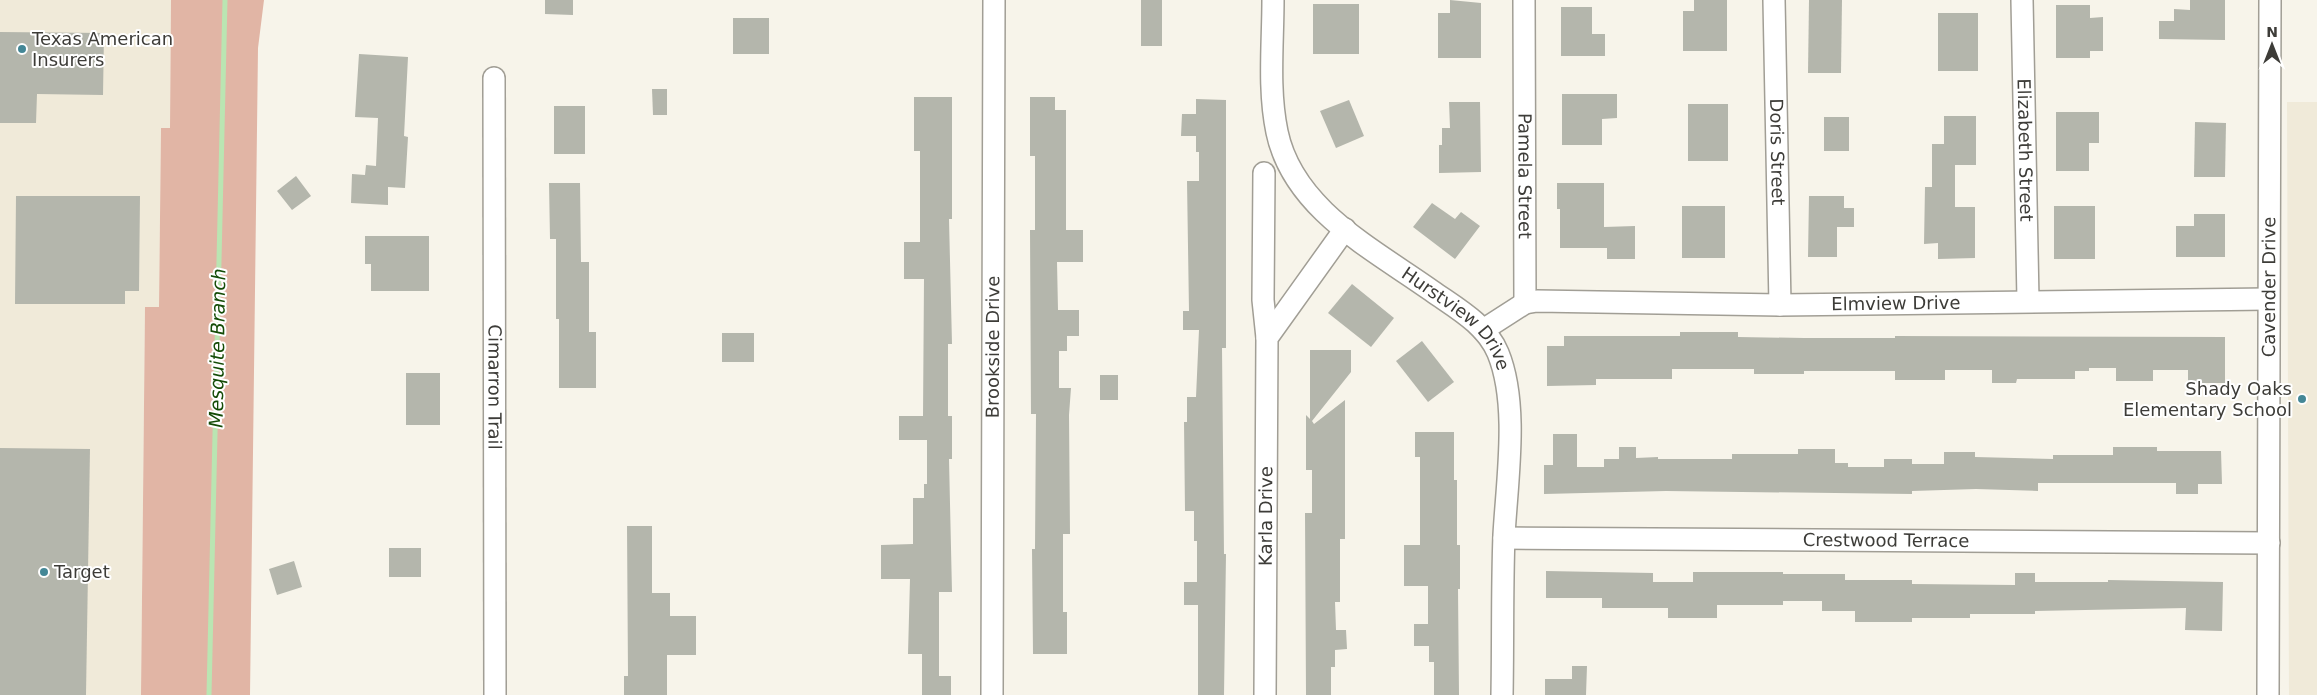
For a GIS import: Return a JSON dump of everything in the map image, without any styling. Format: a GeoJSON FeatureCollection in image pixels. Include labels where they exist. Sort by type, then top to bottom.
{"type":"FeatureCollection","features":[{"type":"Feature","properties":{"kind":"street","name":"Brookside Drive"},"geometry":{"type":"LineString","coordinates":[[992,695],[994,0]]}},
{"type":"Feature","properties":{"kind":"street","name":"Hurstview Drive"},"geometry":{"type":"LineString","coordinates":[[1273,0],[1273,87],[1277,132],[1293,172],[1305,191],[1322,210],[1345,229],[1476,322],[1497,351],[1504,371],[1510,412],[1504,538],[1502,695]]}},
{"type":"Feature","properties":{"kind":"street","name":"Pamela Street"},"geometry":{"type":"LineString","coordinates":[[1524,0],[1525,303]]}},
{"type":"Feature","properties":{"kind":"street","name":"Doris Street"},"geometry":{"type":"LineString","coordinates":[[1774,0],[1780,305]]}},
{"type":"Feature","properties":{"kind":"street","name":"Elizabeth Street"},"geometry":{"type":"LineString","coordinates":[[2022,0],[2028,300]]}},
{"type":"Feature","properties":{"kind":"street","name":"Cavender Drive"},"geometry":{"type":"LineString","coordinates":[[2268,695],[2270,0]]}},
{"type":"Feature","properties":{"kind":"street","name":"Cimarron Trail"},"geometry":{"type":"LineString","coordinates":[[494,78],[495,695]]}},
{"type":"Feature","properties":{"kind":"street","name":"Karla Drive"},"geometry":{"type":"LineString","coordinates":[[1264,173],[1263,300],[1268,338],[1265,695]]}},
{"type":"Feature","properties":{"kind":"street"},"geometry":{"type":"LineString","coordinates":[[1268,338],[1345,229]]}},
{"type":"Feature","properties":{"kind":"street","name":"Elmview Drive"},"geometry":{"type":"LineString","coordinates":[[1525,303],[1537,301],[1780,305],[2268,298]]}},
{"type":"Feature","properties":{"kind":"street"},"geometry":{"type":"LineString","coordinates":[[1483,330],[1525,303]]}},
{"type":"Feature","properties":{"kind":"street","name":"Crestwood Terrace"},"geometry":{"type":"LineString","coordinates":[[1504,538],[2268,542]]}},
{"type":"Feature","properties":{"kind":"shaded area"},"geometry":{"type":"Polygon","coordinates":[[[0,0],[171,0],[170,128],[161,128],[159,308],[145,308],[141,695],[0,695],[0,0]]]}},
{"type":"Feature","properties":{"kind":"shaded area"},"geometry":{"type":"Polygon","coordinates":[[[171,0],[264,0],[258,48],[250,695],[141,695],[145,307],[159,307],[161,128],[170,128],[171,0]]]}},
{"type":"Feature","properties":{"kind":"shaded area","name":"Shady Oaks Elementary School"},"geometry":{"type":"Polygon","coordinates":[[[2287,102],[2317,102],[2317,695],[2289,695],[2287,102]]]}},
{"type":"Feature","properties":{"kind":"building"},"geometry":{"type":"Polygon","coordinates":[[[545,0],[573,0],[573,15],[545,14],[545,0]]]}},
{"type":"Feature","properties":{"kind":"building"},"geometry":{"type":"Polygon","coordinates":[[[1141,0],[1162,0],[1162,46],[1141,46],[1141,0]]]}},
{"type":"Feature","properties":{"kind":"building"},"geometry":{"type":"Polygon","coordinates":[[[1450,0],[1481,3],[1481,58],[1438,58],[1438,13],[1450,13],[1450,0]]]}},
{"type":"Feature","properties":{"kind":"building"},"geometry":{"type":"Polygon","coordinates":[[[1694,0],[1727,0],[1727,51],[1683,51],[1683,11],[1694,11],[1694,0]]]}},
{"type":"Feature","properties":{"kind":"building"},"geometry":{"type":"Polygon","coordinates":[[[1809,0],[1842,0],[1841,73],[1808,73],[1809,0]]]}},
{"type":"Feature","properties":{"kind":"building"},"geometry":{"type":"Polygon","coordinates":[[[2190,0],[2225,0],[2225,40],[2159,39],[2159,21],[2174,21],[2174,9],[2190,10],[2190,0]]]}},
{"type":"Feature","properties":{"kind":"building"},"geometry":{"type":"Polygon","coordinates":[[[1313,4],[1359,4],[1359,54],[1313,54],[1313,4]]]}},
{"type":"Feature","properties":{"kind":"building"},"geometry":{"type":"Polygon","coordinates":[[[2056,5],[2090,5],[2090,18],[2103,17],[2103,51],[2090,51],[2090,58],[2056,58],[2056,5]]]}},
{"type":"Feature","properties":{"kind":"building"},"geometry":{"type":"Polygon","coordinates":[[[1561,7],[1592,7],[1592,34],[1605,34],[1605,56],[1561,56],[1561,7]]]}},
{"type":"Feature","properties":{"kind":"building"},"geometry":{"type":"Polygon","coordinates":[[[1938,13],[1978,13],[1978,71],[1938,71],[1938,13]]]}},
{"type":"Feature","properties":{"kind":"building"},"geometry":{"type":"Polygon","coordinates":[[[733,18],[769,18],[769,54],[733,54],[733,18]]]}},
{"type":"Feature","properties":{"kind":"building"},"geometry":{"type":"Polygon","coordinates":[[[0,32],[104,33],[103,95],[37,94],[36,123],[0,123],[0,32]]]}},
{"type":"Feature","properties":{"kind":"building"},"geometry":{"type":"Polygon","coordinates":[[[359,54],[408,57],[404,136],[408,137],[405,188],[388,187],[388,205],[351,203],[352,174],[365,175],[366,165],[376,166],[378,118],[355,117],[359,54]]]}},
{"type":"Feature","properties":{"kind":"building"},"geometry":{"type":"Polygon","coordinates":[[[652,89],[667,89],[667,115],[653,115],[652,89]]]}},
{"type":"Feature","properties":{"kind":"building"},"geometry":{"type":"Polygon","coordinates":[[[1562,94],[1617,94],[1617,118],[1602,119],[1602,145],[1562,145],[1562,94]]]}},
{"type":"Feature","properties":{"kind":"building"},"geometry":{"type":"Polygon","coordinates":[[[914,97],[952,97],[952,219],[949,219],[952,344],[948,344],[948,416],[952,416],[952,459],[949,459],[952,592],[939,592],[939,676],[951,676],[951,695],[922,695],[922,654],[908,654],[910,579],[881,579],[881,545],[913,544],[913,498],[924,498],[924,484],[927,484],[927,440],[899,440],[899,416],[923,416],[924,279],[904,279],[904,242],[920,242],[920,151],[914,151],[914,97]]]}},
{"type":"Feature","properties":{"kind":"building"},"geometry":{"type":"Polygon","coordinates":[[[1030,97],[1055,97],[1055,110],[1066,110],[1066,230],[1083,230],[1083,262],[1057,262],[1058,310],[1079,310],[1079,336],[1067,336],[1067,351],[1059,351],[1059,388],[1071,388],[1069,415],[1070,534],[1063,534],[1063,612],[1067,612],[1067,654],[1033,654],[1032,549],[1035,549],[1036,414],[1031,414],[1030,230],[1035,230],[1035,156],[1030,156],[1030,97]]]}},
{"type":"Feature","properties":{"kind":"building"},"geometry":{"type":"Polygon","coordinates":[[[1196,99],[1226,100],[1226,348],[1222,348],[1224,554],[1226,554],[1224,695],[1198,695],[1198,605],[1184,605],[1184,582],[1197,582],[1197,541],[1194,541],[1194,511],[1185,511],[1184,422],[1187,422],[1187,397],[1196,397],[1199,330],[1183,330],[1183,311],[1189,311],[1187,181],[1199,181],[1199,152],[1196,152],[1196,136],[1181,136],[1182,114],[1196,114],[1196,99]]]}},
{"type":"Feature","properties":{"kind":"building"},"geometry":{"type":"Polygon","coordinates":[[[1349,100],[1364,136],[1336,148],[1320,111],[1349,100]]]}},
{"type":"Feature","properties":{"kind":"building"},"geometry":{"type":"Polygon","coordinates":[[[1449,102],[1480,102],[1481,172],[1439,173],[1439,145],[1442,145],[1442,128],[1450,128],[1449,102]]]}},
{"type":"Feature","properties":{"kind":"building"},"geometry":{"type":"Polygon","coordinates":[[[1688,104],[1728,104],[1728,161],[1688,161],[1688,104]]]}},
{"type":"Feature","properties":{"kind":"building"},"geometry":{"type":"Polygon","coordinates":[[[554,106],[585,106],[585,154],[554,154],[554,106]]]}},
{"type":"Feature","properties":{"kind":"building"},"geometry":{"type":"Polygon","coordinates":[[[2056,112],[2099,112],[2099,143],[2089,143],[2089,171],[2056,171],[2056,112]]]}},
{"type":"Feature","properties":{"kind":"building"},"geometry":{"type":"Polygon","coordinates":[[[1944,116],[1976,116],[1976,165],[1955,165],[1955,207],[1975,207],[1975,258],[1938,259],[1938,243],[1924,244],[1925,187],[1932,187],[1932,144],[1944,144],[1944,116]]]}},
{"type":"Feature","properties":{"kind":"building"},"geometry":{"type":"Polygon","coordinates":[[[1824,117],[1849,117],[1849,151],[1824,151],[1824,117]]]}},
{"type":"Feature","properties":{"kind":"building"},"geometry":{"type":"Polygon","coordinates":[[[2195,122],[2226,123],[2225,177],[2194,177],[2195,122]]]}},
{"type":"Feature","properties":{"kind":"building"},"geometry":{"type":"Polygon","coordinates":[[[296,176],[311,196],[292,210],[277,191],[296,176]]]}},
{"type":"Feature","properties":{"kind":"building"},"geometry":{"type":"Polygon","coordinates":[[[549,183],[580,183],[581,262],[589,262],[589,332],[596,332],[596,388],[559,388],[559,319],[556,319],[556,239],[550,239],[549,183]]]}},
{"type":"Feature","properties":{"kind":"building"},"geometry":{"type":"Polygon","coordinates":[[[1557,183],[1604,183],[1604,227],[1635,226],[1635,259],[1607,259],[1607,248],[1560,248],[1560,209],[1557,209],[1557,183]]]}},
{"type":"Feature","properties":{"kind":"building"},"geometry":{"type":"Polygon","coordinates":[[[16,196],[140,196],[139,291],[125,291],[125,304],[15,304],[16,196]]]}},
{"type":"Feature","properties":{"kind":"building"},"geometry":{"type":"Polygon","coordinates":[[[1809,196],[1844,196],[1844,208],[1854,208],[1854,227],[1837,227],[1837,257],[1808,257],[1809,196]]]}},
{"type":"Feature","properties":{"kind":"building"},"geometry":{"type":"Polygon","coordinates":[[[1432,203],[1455,219],[1461,212],[1480,226],[1455,259],[1413,227],[1432,203]]]}},
{"type":"Feature","properties":{"kind":"building"},"geometry":{"type":"Polygon","coordinates":[[[1682,206],[1725,206],[1725,258],[1682,258],[1682,206]]]}},
{"type":"Feature","properties":{"kind":"building"},"geometry":{"type":"Polygon","coordinates":[[[2054,206],[2095,206],[2095,259],[2054,259],[2054,206]]]}},
{"type":"Feature","properties":{"kind":"building"},"geometry":{"type":"Polygon","coordinates":[[[2194,214],[2225,214],[2225,257],[2176,257],[2176,226],[2194,226],[2194,214]]]}},
{"type":"Feature","properties":{"kind":"building"},"geometry":{"type":"Polygon","coordinates":[[[365,236],[429,236],[429,291],[371,291],[371,264],[365,264],[365,236]]]}},
{"type":"Feature","properties":{"kind":"building"},"geometry":{"type":"Polygon","coordinates":[[[1352,284],[1394,318],[1371,347],[1328,313],[1352,284]]]}},
{"type":"Feature","properties":{"kind":"building"},"geometry":{"type":"Polygon","coordinates":[[[1680,332],[1738,332],[1738,337],[1804,338],[1895,338],[1895,336],[2225,337],[2225,383],[2188,383],[2188,370],[2153,370],[2153,381],[2116,381],[2116,368],[2089,368],[2089,371],[2075,371],[2075,379],[2017,379],[2016,383],[1992,383],[1992,370],[1945,370],[1945,380],[1895,380],[1895,371],[1804,371],[1804,374],[1754,374],[1754,369],[1672,369],[1672,379],[1596,379],[1596,385],[1547,386],[1547,346],[1564,346],[1564,336],[1680,336],[1680,332]]]}},
{"type":"Feature","properties":{"kind":"building"},"geometry":{"type":"Polygon","coordinates":[[[722,333],[754,333],[754,362],[722,362],[722,333]]]}},
{"type":"Feature","properties":{"kind":"building"},"geometry":{"type":"Polygon","coordinates":[[[1422,341],[1454,382],[1428,402],[1396,361],[1422,341]]]}},
{"type":"Feature","properties":{"kind":"building"},"geometry":{"type":"Polygon","coordinates":[[[1310,350],[1351,350],[1351,372],[1312,421],[1314,424],[1345,400],[1345,539],[1340,539],[1340,602],[1335,602],[1336,630],[1346,630],[1347,649],[1335,650],[1335,667],[1331,667],[1331,695],[1306,695],[1305,513],[1312,513],[1312,470],[1306,470],[1306,415],[1310,419],[1310,350]]]}},
{"type":"Feature","properties":{"kind":"building"},"geometry":{"type":"Polygon","coordinates":[[[406,373],[440,373],[440,425],[406,425],[406,373]]]}},
{"type":"Feature","properties":{"kind":"building"},"geometry":{"type":"Polygon","coordinates":[[[1100,375],[1118,375],[1118,400],[1100,400],[1100,375]]]}},
{"type":"Feature","properties":{"kind":"building"},"geometry":{"type":"Polygon","coordinates":[[[1415,432],[1454,432],[1454,480],[1457,480],[1457,545],[1460,545],[1460,589],[1458,589],[1459,695],[1434,695],[1434,662],[1429,662],[1429,646],[1414,646],[1414,624],[1428,624],[1428,586],[1404,586],[1404,545],[1420,545],[1420,457],[1415,457],[1415,432]]]}},
{"type":"Feature","properties":{"kind":"building"},"geometry":{"type":"Polygon","coordinates":[[[1553,434],[1577,434],[1577,467],[1604,467],[1604,459],[1619,459],[1619,447],[1636,447],[1636,458],[1658,457],[1658,459],[1732,459],[1732,454],[1798,454],[1798,449],[1835,449],[1835,463],[1848,463],[1848,467],[1884,467],[1884,459],[1912,459],[1912,464],[1944,464],[1944,452],[1975,452],[1975,457],[2053,459],[2053,455],[2113,455],[2113,447],[2157,447],[2157,451],[2221,451],[2222,484],[2198,484],[2198,494],[2176,494],[2176,483],[2038,483],[2038,491],[1976,489],[1912,491],[1912,494],[1666,491],[1544,494],[1544,465],[1553,465],[1553,434]]]}},
{"type":"Feature","properties":{"kind":"building","name":"Target"},"geometry":{"type":"Polygon","coordinates":[[[0,448],[90,449],[86,695],[0,695],[0,448]]]}},
{"type":"Feature","properties":{"kind":"building"},"geometry":{"type":"Polygon","coordinates":[[[627,526],[652,526],[652,593],[670,593],[670,616],[696,616],[696,655],[667,655],[667,695],[624,695],[624,676],[628,676],[627,526]]]}},
{"type":"Feature","properties":{"kind":"building"},"geometry":{"type":"Polygon","coordinates":[[[389,548],[421,548],[421,577],[389,577],[389,548]]]}},
{"type":"Feature","properties":{"kind":"building"},"geometry":{"type":"Polygon","coordinates":[[[294,561],[302,587],[277,595],[269,569],[294,561]]]}},
{"type":"Feature","properties":{"kind":"building"},"geometry":{"type":"Polygon","coordinates":[[[1546,571],[1653,573],[1653,582],[1693,582],[1693,572],[1783,572],[1783,574],[1845,574],[1845,580],[1912,580],[1912,584],[2015,585],[2015,573],[2035,573],[2035,582],[2108,582],[2108,580],[2223,582],[2222,631],[2185,630],[2186,608],[2035,611],[2035,614],[1970,614],[1970,618],[1912,618],[1912,622],[1855,622],[1855,611],[1822,611],[1822,601],[1783,601],[1783,605],[1717,605],[1717,618],[1668,618],[1668,608],[1602,608],[1602,598],[1546,598],[1546,571]]]}},
{"type":"Feature","properties":{"kind":"building"},"geometry":{"type":"Polygon","coordinates":[[[1572,666],[1587,666],[1586,695],[1545,695],[1545,679],[1572,679],[1572,666]]]}},
{"type":"Feature","properties":{"kind":"waterway","name":"Mesquite Branch"},"geometry":{"type":"LineString","coordinates":[[209,695],[225,0]]}},
{"type":"Feature","properties":{"kind":"place","name":"Texas American Insurers"},"geometry":{"type":"Point","coordinates":[22,49]}},
{"type":"Feature","properties":{"kind":"place","name":"Shady Oaks Elementary School"},"geometry":{"type":"Point","coordinates":[2302,399]}},
{"type":"Feature","properties":{"kind":"place","name":"Target"},"geometry":{"type":"Point","coordinates":[44,572]}}]}
